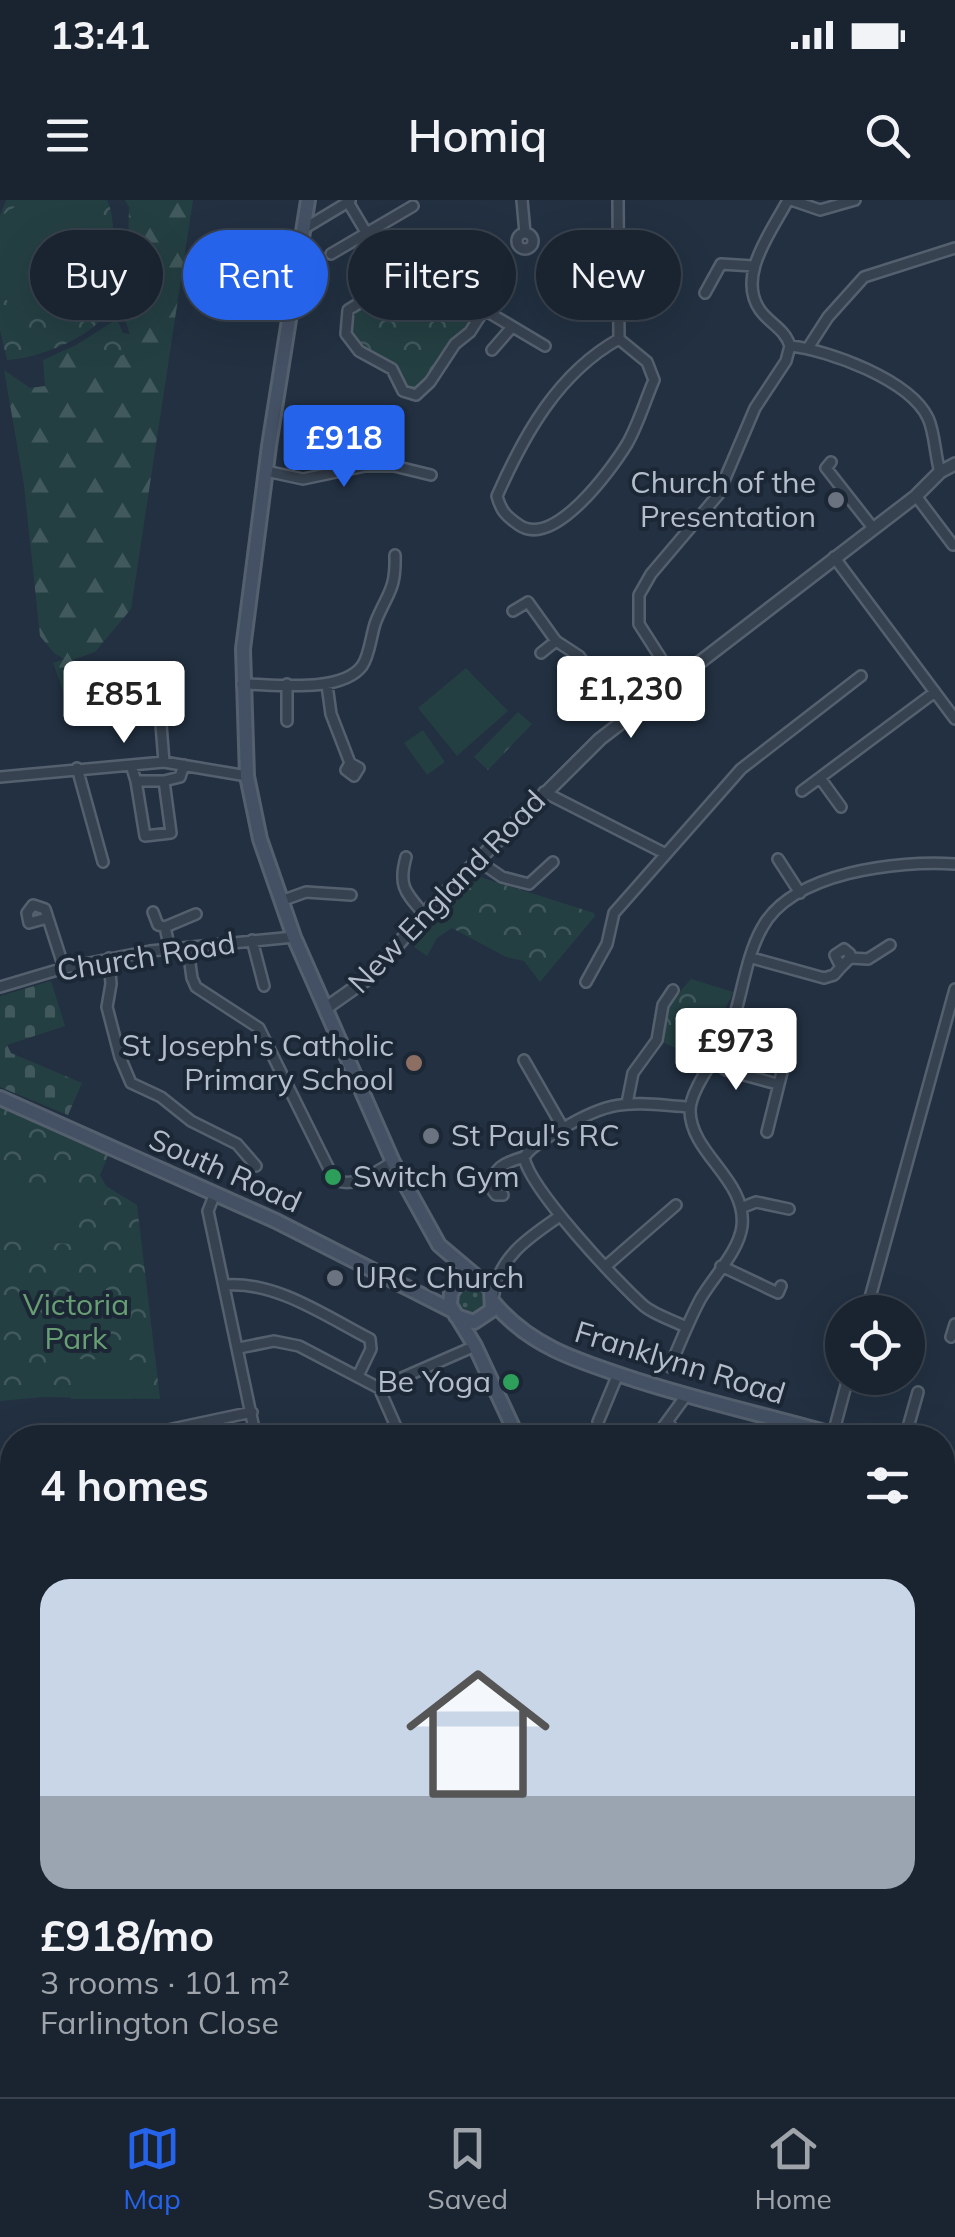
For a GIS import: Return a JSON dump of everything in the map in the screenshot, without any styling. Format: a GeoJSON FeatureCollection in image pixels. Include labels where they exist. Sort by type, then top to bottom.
{"type":"FeatureCollection","features":[{"type":"Feature","properties":{"kind":"main road"},"geometry":{"type":"LineString","coordinates":[[308,200],[243,650],[247,776],[260,839],[294,936],[394,1162],[427,1228],[494,1299],[475,1335],[476,1346]]}},
{"type":"Feature","properties":{"kind":"main road","name":"South Road"},"geometry":{"type":"LineString","coordinates":[[0,1098],[313,1239],[454,1313]]}},
{"type":"Feature","properties":{"kind":"main road"},"geometry":{"type":"LineString","coordinates":[[449,1253],[457,1270],[454,1313],[476,1346],[512,1425]]}},
{"type":"Feature","properties":{"kind":"main road"},"geometry":{"type":"LineString","coordinates":[[426,1296],[478,1279]]}},
{"type":"Feature","properties":{"kind":"main road","name":"Franklynn Road"},"geometry":{"type":"LineString","coordinates":[[494,1299],[507,1318],[541,1344],[565,1356],[772,1425]]}},
{"type":"Feature","properties":{"kind":"main road"},"geometry":{"type":"LineString","coordinates":[[454,1313],[468,1322],[507,1318]]}},
{"type":"Feature","properties":{"kind":"street"},"geometry":{"type":"LineString","coordinates":[[522,200],[524,233]]}},
{"type":"Feature","properties":{"kind":"street"},"geometry":{"type":"LineString","coordinates":[[618,200],[619,339]]}},
{"type":"Feature","properties":{"kind":"street"},"geometry":{"type":"LineString","coordinates":[[676,682],[639,624],[639,595],[650,574],[718,496],[756,408],[786,361],[790,346],[787,336],[753,300],[753,266],[790,200],[820,210],[852,200]]}},
{"type":"Feature","properties":{"kind":"street"},"geometry":{"type":"LineString","coordinates":[[304,228],[350,201],[364,230]]}},
{"type":"Feature","properties":{"kind":"street"},"geometry":{"type":"LineString","coordinates":[[373,230],[413,206]]}},
{"type":"Feature","properties":{"kind":"street"},"geometry":{"type":"LineString","coordinates":[[331,254],[348,244]]}},
{"type":"Feature","properties":{"kind":"street"},"geometry":{"type":"LineString","coordinates":[[808,348],[838,305],[864,277],[955,248]]}},
{"type":"Feature","properties":{"kind":"street"},"geometry":{"type":"LineString","coordinates":[[705,293],[721,264],[753,266]]}},
{"type":"Feature","properties":{"kind":"street"},"geometry":{"type":"LineString","coordinates":[[348,310],[346,334],[359,351],[392,369],[409,396],[425,388],[455,344],[478,320]]}},
{"type":"Feature","properties":{"kind":"street"},"geometry":{"type":"LineString","coordinates":[[500,320],[545,346]]}},
{"type":"Feature","properties":{"kind":"street"},"geometry":{"type":"LineString","coordinates":[[492,350],[512,327]]}},
{"type":"Feature","properties":{"kind":"street"},"geometry":{"type":"LineString","coordinates":[[619,339],[647,362],[654,380],[628,442],[596,487],[562,518],[546,529],[527,530],[502,512],[496,496],[518,448],[565,380],[619,339]]}},
{"type":"Feature","properties":{"kind":"street"},"geometry":{"type":"LineString","coordinates":[[790,346],[828,353],[912,395],[929,419],[940,472]]}},
{"type":"Feature","properties":{"kind":"street"},"geometry":{"type":"LineString","coordinates":[[311,424],[311,441],[353,435],[366,452],[365,466]]}},
{"type":"Feature","properties":{"kind":"street","name":"New England Road"},"geometry":{"type":"LineString","coordinates":[[326,1008],[370,977],[424,914],[600,739],[955,464]]}},
{"type":"Feature","properties":{"kind":"street"},"geometry":{"type":"LineString","coordinates":[[826,465],[872,528]]}},
{"type":"Feature","properties":{"kind":"street"},"geometry":{"type":"LineString","coordinates":[[266,471],[303,479],[365,466],[394,466],[432,474]]}},
{"type":"Feature","properties":{"kind":"street"},"geometry":{"type":"LineString","coordinates":[[916,496],[953,545]]}},
{"type":"Feature","properties":{"kind":"street"},"geometry":{"type":"LineString","coordinates":[[242,684],[327,684],[349,676],[364,664],[378,616],[396,582],[395,555]]}},
{"type":"Feature","properties":{"kind":"street"},"geometry":{"type":"LineString","coordinates":[[834,557],[955,719]]}},
{"type":"Feature","properties":{"kind":"street"},"geometry":{"type":"LineString","coordinates":[[513,610],[528,602],[556,641],[579,656],[589,675],[627,719]]}},
{"type":"Feature","properties":{"kind":"street"},"geometry":{"type":"LineString","coordinates":[[541,652],[556,641]]}},
{"type":"Feature","properties":{"kind":"street"},"geometry":{"type":"LineString","coordinates":[[116,673],[158,687],[164,762]]}},
{"type":"Feature","properties":{"kind":"street"},"geometry":{"type":"LineString","coordinates":[[586,982],[607,944],[614,914],[742,769],[861,676]]}},
{"type":"Feature","properties":{"kind":"street"},"geometry":{"type":"LineString","coordinates":[[287,684],[287,721]]}},
{"type":"Feature","properties":{"kind":"street"},"geometry":{"type":"LineString","coordinates":[[327,684],[332,714],[350,762]]}},
{"type":"Feature","properties":{"kind":"street"},"geometry":{"type":"LineString","coordinates":[[802,791],[934,692]]}},
{"type":"Feature","properties":{"kind":"street"},"geometry":{"type":"LineString","coordinates":[[0,777],[164,762],[247,776]]}},
{"type":"Feature","properties":{"kind":"street"},"geometry":{"type":"LineString","coordinates":[[131,764],[145,836],[171,833],[164,782]]}},
{"type":"Feature","properties":{"kind":"street"},"geometry":{"type":"LineString","coordinates":[[136,782],[164,782],[180,777],[184,766]]}},
{"type":"Feature","properties":{"kind":"street"},"geometry":{"type":"LineString","coordinates":[[77,768],[103,862]]}},
{"type":"Feature","properties":{"kind":"street"},"geometry":{"type":"LineString","coordinates":[[820,778],[841,807]]}},
{"type":"Feature","properties":{"kind":"street"},"geometry":{"type":"LineString","coordinates":[[544,792],[666,854]]}},
{"type":"Feature","properties":{"kind":"street"},"geometry":{"type":"LineString","coordinates":[[406,857],[401,875],[406,892],[424,914]]}},
{"type":"Feature","properties":{"kind":"street"},"geometry":{"type":"LineString","coordinates":[[778,859],[800,893]]}},
{"type":"Feature","properties":{"kind":"street"},"geometry":{"type":"LineString","coordinates":[[477,860],[502,878],[529,884],[553,862]]}},
{"type":"Feature","properties":{"kind":"street"},"geometry":{"type":"LineString","coordinates":[[670,1366],[686,1327],[734,1248],[742,1227],[741,1208],[692,1124],[690,1106],[729,1033],[758,936],[771,915],[800,893],[834,878],[892,865],[955,864]]}},
{"type":"Feature","properties":{"kind":"street"},"geometry":{"type":"LineString","coordinates":[[281,901],[306,892],[351,895]]}},
{"type":"Feature","properties":{"kind":"street"},"geometry":{"type":"LineString","coordinates":[[153,912],[158,925],[166,927],[196,914]]}},
{"type":"Feature","properties":{"kind":"street"},"geometry":{"type":"LineString","coordinates":[[47,918],[64,968]]}},
{"type":"Feature","properties":{"kind":"street"},"geometry":{"type":"LineString","coordinates":[[166,927],[170,950]]}},
{"type":"Feature","properties":{"kind":"street","name":"Church Road"},"geometry":{"type":"LineString","coordinates":[[0,987],[109,958],[294,936]]}},
{"type":"Feature","properties":{"kind":"street"},"geometry":{"type":"LineString","coordinates":[[252,940],[264,986]]}},
{"type":"Feature","properties":{"kind":"street"},"geometry":{"type":"LineString","coordinates":[[752,958],[824,978],[834,976],[840,967],[836,960],[838,950],[848,952],[850,958],[868,958],[890,945]]}},
{"type":"Feature","properties":{"kind":"street"},"geometry":{"type":"LineString","coordinates":[[188,948],[196,988],[259,1028],[334,1178],[345,1184],[353,1183],[394,1162]]}},
{"type":"Feature","properties":{"kind":"street"},"geometry":{"type":"LineString","coordinates":[[109,958],[111,984],[107,1007],[120,1057],[132,1083],[161,1097],[191,1122],[237,1144],[256,1166]]}},
{"type":"Feature","properties":{"kind":"street"},"geometry":{"type":"LineString","coordinates":[[871,1295],[955,989]]}},
{"type":"Feature","properties":{"kind":"street"},"geometry":{"type":"LineString","coordinates":[[626,1104],[633,1073],[657,1040],[663,1005],[673,990]]}},
{"type":"Feature","properties":{"kind":"street"},"geometry":{"type":"LineString","coordinates":[[767,1132],[789,1044]]}},
{"type":"Feature","properties":{"kind":"street"},"geometry":{"type":"LineString","coordinates":[[524,1060],[562,1128]]}},
{"type":"Feature","properties":{"kind":"street"},"geometry":{"type":"LineString","coordinates":[[714,1061],[726,1070],[776,1084]]}},
{"type":"Feature","properties":{"kind":"street"},"geometry":{"type":"LineString","coordinates":[[503,1195],[496,1196],[492,1191],[502,1164],[524,1156],[596,1108],[626,1104],[690,1106]]}},
{"type":"Feature","properties":{"kind":"street"},"geometry":{"type":"LineString","coordinates":[[524,1156],[526,1168],[542,1195],[606,1266],[647,1308],[686,1327]]}},
{"type":"Feature","properties":{"kind":"street"},"geometry":{"type":"LineString","coordinates":[[214,1196],[208,1212],[254,1425]]}},
{"type":"Feature","properties":{"kind":"street"},"geometry":{"type":"LineString","coordinates":[[741,1208],[756,1202],[789,1209]]}},
{"type":"Feature","properties":{"kind":"street"},"geometry":{"type":"LineString","coordinates":[[606,1266],[676,1205]]}},
{"type":"Feature","properties":{"kind":"street"},"geometry":{"type":"LineString","coordinates":[[494,1299],[498,1273],[530,1236],[560,1216]]}},
{"type":"Feature","properties":{"kind":"street"},"geometry":{"type":"LineString","coordinates":[[721,1266],[778,1293],[781,1286]]}},
{"type":"Feature","properties":{"kind":"street"},"geometry":{"type":"LineString","coordinates":[[478,1279],[498,1273]]}},
{"type":"Feature","properties":{"kind":"street"},"geometry":{"type":"LineString","coordinates":[[226,1285],[248,1284],[272,1292],[370,1339],[372,1349],[358,1376]]}},
{"type":"Feature","properties":{"kind":"street"},"geometry":{"type":"LineString","coordinates":[[950,1338],[955,1324]]}},
{"type":"Feature","properties":{"kind":"street"},"geometry":{"type":"LineString","coordinates":[[239,1348],[274,1342],[298,1346],[379,1388],[396,1425]]}},
{"type":"Feature","properties":{"kind":"street"},"geometry":{"type":"LineString","coordinates":[[379,1388],[476,1346]]}},
{"type":"Feature","properties":{"kind":"street"},"geometry":{"type":"LineString","coordinates":[[598,1422],[618,1374]]}},
{"type":"Feature","properties":{"kind":"street"},"geometry":{"type":"LineString","coordinates":[[841,1425],[845,1395]]}},
{"type":"Feature","properties":{"kind":"street"},"geometry":{"type":"LineString","coordinates":[[909,1425],[917,1395]]}},
{"type":"Feature","properties":{"kind":"street"},"geometry":{"type":"LineString","coordinates":[[665,1425],[685,1397]]}},
{"type":"Feature","properties":{"kind":"street"},"geometry":{"type":"LineString","coordinates":[[191,1425],[252,1412]]}},
{"type":"Feature","properties":{"kind":"street"},"geometry":{"type":"LineString","coordinates":[[668,1421],[670,1425]]}},
{"type":"Feature","properties":{"kind":"green space"},"geometry":{"type":"Polygon","coordinates":[[[6,200],[107,200],[113,230],[30,230],[30,320],[100,320],[97,324],[60,346],[7,360],[0,330],[0,216],[6,200]]]}},
{"type":"Feature","properties":{"kind":"green space"},"geometry":{"type":"Polygon","coordinates":[[[25,200],[72,202],[95,219],[100,230],[30,230],[30,312],[27,312],[0,294],[0,217],[25,200]]]}},
{"type":"Feature","properties":{"kind":"green space"},"geometry":{"type":"Polygon","coordinates":[[[125,200],[193,200],[188,230],[183,230],[183,266],[131,609],[95,652],[73,660],[87,725],[76,726],[53,663],[64,659],[40,636],[24,485],[4,370],[30,388],[45,386],[43,360],[76,345],[79,354],[130,334],[125,320],[163,320],[163,230],[128,230],[129,207],[125,200]]]}},
{"type":"Feature","properties":{"kind":"green space"},"geometry":{"type":"Polygon","coordinates":[[[115,320],[123,333],[130,334],[123,355],[100,363],[79,354],[76,345],[115,320]]]}},
{"type":"Feature","properties":{"kind":"green space"},"geometry":{"type":"Polygon","coordinates":[[[474,320],[413,392],[390,362],[366,352],[347,330],[351,321],[474,320]]]}},
{"type":"Feature","properties":{"kind":"green space"},"geometry":{"type":"Polygon","coordinates":[[[466,668],[508,711],[457,756],[418,708],[466,668]]]}},
{"type":"Feature","properties":{"kind":"green space"},"geometry":{"type":"Polygon","coordinates":[[[518,712],[532,724],[488,770],[474,757],[518,712]]]}},
{"type":"Feature","properties":{"kind":"green space"},"geometry":{"type":"Polygon","coordinates":[[[423,730],[445,762],[427,775],[404,743],[423,730]]]}},
{"type":"Feature","properties":{"kind":"green space"},"geometry":{"type":"Polygon","coordinates":[[[477,876],[595,916],[540,982],[524,961],[506,957],[452,928],[437,938],[427,956],[414,947],[477,876]]]}},
{"type":"Feature","properties":{"kind":"green space"},"geometry":{"type":"Polygon","coordinates":[[[691,979],[733,992],[702,1059],[657,1040],[661,1013],[691,979]]]}},
{"type":"Feature","properties":{"kind":"green space"},"geometry":{"type":"Polygon","coordinates":[[[51,981],[65,1026],[7,1045],[11,1053],[82,1083],[68,1115],[0,1087],[0,996],[51,981]]]}},
{"type":"Feature","properties":{"kind":"green space","name":"Victoria Park"},"geometry":{"type":"Polygon","coordinates":[[[0,1107],[109,1154],[100,1175],[106,1186],[137,1205],[160,1399],[43,1397],[0,1401],[0,1107]]]}},
{"type":"Feature","properties":{"kind":"green space"},"geometry":{"type":"Polygon","coordinates":[[[0,1183],[77,1186],[75,1244],[0,1241],[0,1183]]]}},
{"type":"Feature","properties":{"kind":"green space"},"geometry":{"type":"Polygon","coordinates":[[[472,1285],[483,1289],[487,1300],[483,1311],[472,1315],[461,1311],[457,1300],[461,1289],[472,1285]]]}},
{"type":"Feature","properties":{"kind":"green space"},"geometry":{"type":"Polygon","coordinates":[[[70,1359],[132,1360],[133,1399],[71,1399],[70,1359]]]}},
{"type":"Feature","properties":{"kind":"place","name":"Church of the Presentation"},"geometry":{"type":"Point","coordinates":[836,500]}},
{"type":"Feature","properties":{"kind":"place","name":"St Joseph's Catholic Primary School"},"geometry":{"type":"Point","coordinates":[414,1063]}},
{"type":"Feature","properties":{"kind":"place","name":"St Paul's RC"},"geometry":{"type":"Point","coordinates":[431,1136]}},
{"type":"Feature","properties":{"kind":"place","name":"Switch Gym"},"geometry":{"type":"Point","coordinates":[333,1177]}},
{"type":"Feature","properties":{"kind":"place","name":"URC Church"},"geometry":{"type":"Point","coordinates":[335,1278]}},
{"type":"Feature","properties":{"kind":"place","name":"Be Yoga"},"geometry":{"type":"Point","coordinates":[511,1382]}}]}
